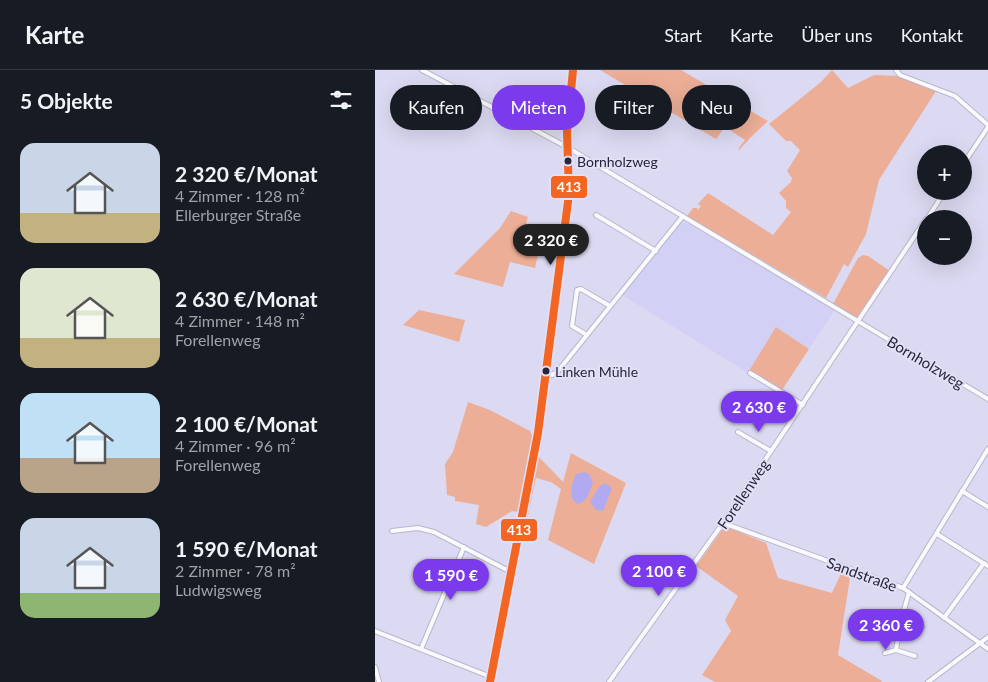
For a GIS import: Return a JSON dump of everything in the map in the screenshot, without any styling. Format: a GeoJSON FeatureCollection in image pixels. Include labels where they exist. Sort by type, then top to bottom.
{"type":"FeatureCollection","features":[{"type":"Feature","properties":{"kind":"street","name":"Bornholzweg"},"geometry":{"type":"LineString","coordinates":[[422,70],[567,147],[988,399]]}},
{"type":"Feature","properties":{"kind":"street"},"geometry":{"type":"LineString","coordinates":[[490,682],[532,465],[545,375],[568,202],[568,120],[573,70]]}},
{"type":"Feature","properties":{"kind":"street"},"geometry":{"type":"LineString","coordinates":[[896,70],[900,74],[955,96],[988,126],[972,151]]}},
{"type":"Feature","properties":{"kind":"street"},"geometry":{"type":"LineString","coordinates":[[596,215],[656,251]]}},
{"type":"Feature","properties":{"kind":"street"},"geometry":{"type":"LineString","coordinates":[[545,375],[552,375],[558,372],[683,216]]}},
{"type":"Feature","properties":{"kind":"street","name":"Forellenweg"},"geometry":{"type":"LineString","coordinates":[[609,682],[723,523],[917,233]]}},
{"type":"Feature","properties":{"kind":"street"},"geometry":{"type":"LineString","coordinates":[[587,335],[572,326],[577,290],[581,289],[610,306]]}},
{"type":"Feature","properties":{"kind":"street"},"geometry":{"type":"LineString","coordinates":[[750,373],[803,405]]}},
{"type":"Feature","properties":{"kind":"street","name":"Forellenweg"},"geometry":{"type":"LineString","coordinates":[[738,432],[771,451]]}},
{"type":"Feature","properties":{"kind":"street"},"geometry":{"type":"LineString","coordinates":[[903,588],[988,449]]}},
{"type":"Feature","properties":{"kind":"street"},"geometry":{"type":"LineString","coordinates":[[962,491],[988,508]]}},
{"type":"Feature","properties":{"kind":"street","name":"Sandstraße"},"geometry":{"type":"LineString","coordinates":[[723,523],[903,588],[988,649]]}},
{"type":"Feature","properties":{"kind":"street"},"geometry":{"type":"LineString","coordinates":[[392,531],[425,529],[511,572]]}},
{"type":"Feature","properties":{"kind":"street"},"geometry":{"type":"LineString","coordinates":[[937,534],[988,566]]}},
{"type":"Feature","properties":{"kind":"street"},"geometry":{"type":"LineString","coordinates":[[421,649],[464,547]]}},
{"type":"Feature","properties":{"kind":"street"},"geometry":{"type":"LineString","coordinates":[[944,618],[983,564]]}},
{"type":"Feature","properties":{"kind":"street"},"geometry":{"type":"LineString","coordinates":[[896,650],[909,592]]}},
{"type":"Feature","properties":{"kind":"street"},"geometry":{"type":"LineString","coordinates":[[901,621],[922,627]]}},
{"type":"Feature","properties":{"kind":"street"},"geometry":{"type":"LineString","coordinates":[[375,631],[491,677]]}},
{"type":"Feature","properties":{"kind":"street"},"geometry":{"type":"LineString","coordinates":[[928,682],[988,637]]}},
{"type":"Feature","properties":{"kind":"street"},"geometry":{"type":"LineString","coordinates":[[885,653],[896,650],[915,656]]}},
{"type":"Feature","properties":{"kind":"street"},"geometry":{"type":"LineString","coordinates":[[375,667],[379,682]]}},
{"type":"Feature","properties":{"kind":"shaded area"},"geometry":{"type":"Polygon","coordinates":[[[600,70],[681,70],[707,85],[682,85],[682,119],[672,113],[672,85],[625,85],[600,70]]]}},
{"type":"Feature","properties":{"kind":"shaded area"},"geometry":{"type":"Polygon","coordinates":[[[832,70],[848,88],[874,75],[899,76],[936,91],[879,180],[866,234],[848,267],[844,264],[826,298],[687,216],[693,208],[698,210],[701,206],[698,204],[708,193],[773,235],[791,212],[786,208],[786,201],[779,193],[791,182],[792,178],[787,171],[800,150],[791,141],[786,141],[769,124],[821,82],[832,70]]]}},
{"type":"Feature","properties":{"kind":"shaded area"},"geometry":{"type":"Polygon","coordinates":[[[751,111],[768,121],[739,150],[745,140],[730,130],[751,130],[751,111]]]}},
{"type":"Feature","properties":{"kind":"shaded area"},"geometry":{"type":"Polygon","coordinates":[[[701,130],[723,130],[716,139],[701,130]]]}},
{"type":"Feature","properties":{"kind":"shaded area"},"geometry":{"type":"Polygon","coordinates":[[[511,211],[528,217],[521,244],[539,250],[535,268],[510,262],[503,287],[454,274],[500,228],[511,211]]]}},
{"type":"Feature","properties":{"kind":"shaded area"},"geometry":{"type":"Polygon","coordinates":[[[684,221],[835,310],[809,349],[776,327],[748,373],[622,295],[678,225],[684,221]]]}},
{"type":"Feature","properties":{"kind":"shaded area"},"geometry":{"type":"Polygon","coordinates":[[[863,255],[868,256],[890,271],[859,317],[856,318],[833,304],[858,258],[863,255]]]}},
{"type":"Feature","properties":{"kind":"shaded area"},"geometry":{"type":"Polygon","coordinates":[[[419,310],[465,320],[459,342],[403,325],[419,310]]]}},
{"type":"Feature","properties":{"kind":"shaded area"},"geometry":{"type":"Polygon","coordinates":[[[776,327],[809,349],[782,390],[749,371],[776,327]]]}},
{"type":"Feature","properties":{"kind":"shaded area"},"geometry":{"type":"Polygon","coordinates":[[[468,402],[490,410],[530,431],[533,438],[519,512],[512,511],[486,527],[476,524],[479,505],[455,501],[455,497],[447,495],[445,464],[453,452],[468,402]]]}},
{"type":"Feature","properties":{"kind":"shaded area"},"geometry":{"type":"Polygon","coordinates":[[[571,453],[626,483],[594,564],[548,540],[561,489],[551,482],[536,478],[525,529],[522,528],[537,455],[563,482],[571,453]]]}},
{"type":"Feature","properties":{"kind":"shaded area"},"geometry":{"type":"Polygon","coordinates":[[[585,472],[589,474],[593,482],[586,498],[578,504],[571,495],[572,486],[576,474],[585,472]]]}},
{"type":"Feature","properties":{"kind":"shaded area"},"geometry":{"type":"Polygon","coordinates":[[[605,483],[612,488],[603,511],[596,510],[590,502],[599,487],[605,483]]]}},
{"type":"Feature","properties":{"kind":"shaded area"},"geometry":{"type":"Polygon","coordinates":[[[725,526],[766,543],[778,578],[832,593],[843,569],[851,571],[838,655],[882,681],[715,682],[702,675],[731,631],[725,620],[738,596],[696,566],[725,526]]]}},
{"type":"Feature","properties":{"kind":"transit line","name":"413"},"geometry":{"type":"LineString","coordinates":[[490,682],[538,433],[569,194],[567,132],[573,70]]}},
{"type":"Feature","properties":{"kind":"place","name":"Bornholzweg"},"geometry":{"type":"Point","coordinates":[568,161]}},
{"type":"Feature","properties":{"kind":"place","name":"Linken Mühle"},"geometry":{"type":"Point","coordinates":[546,371]}}]}
